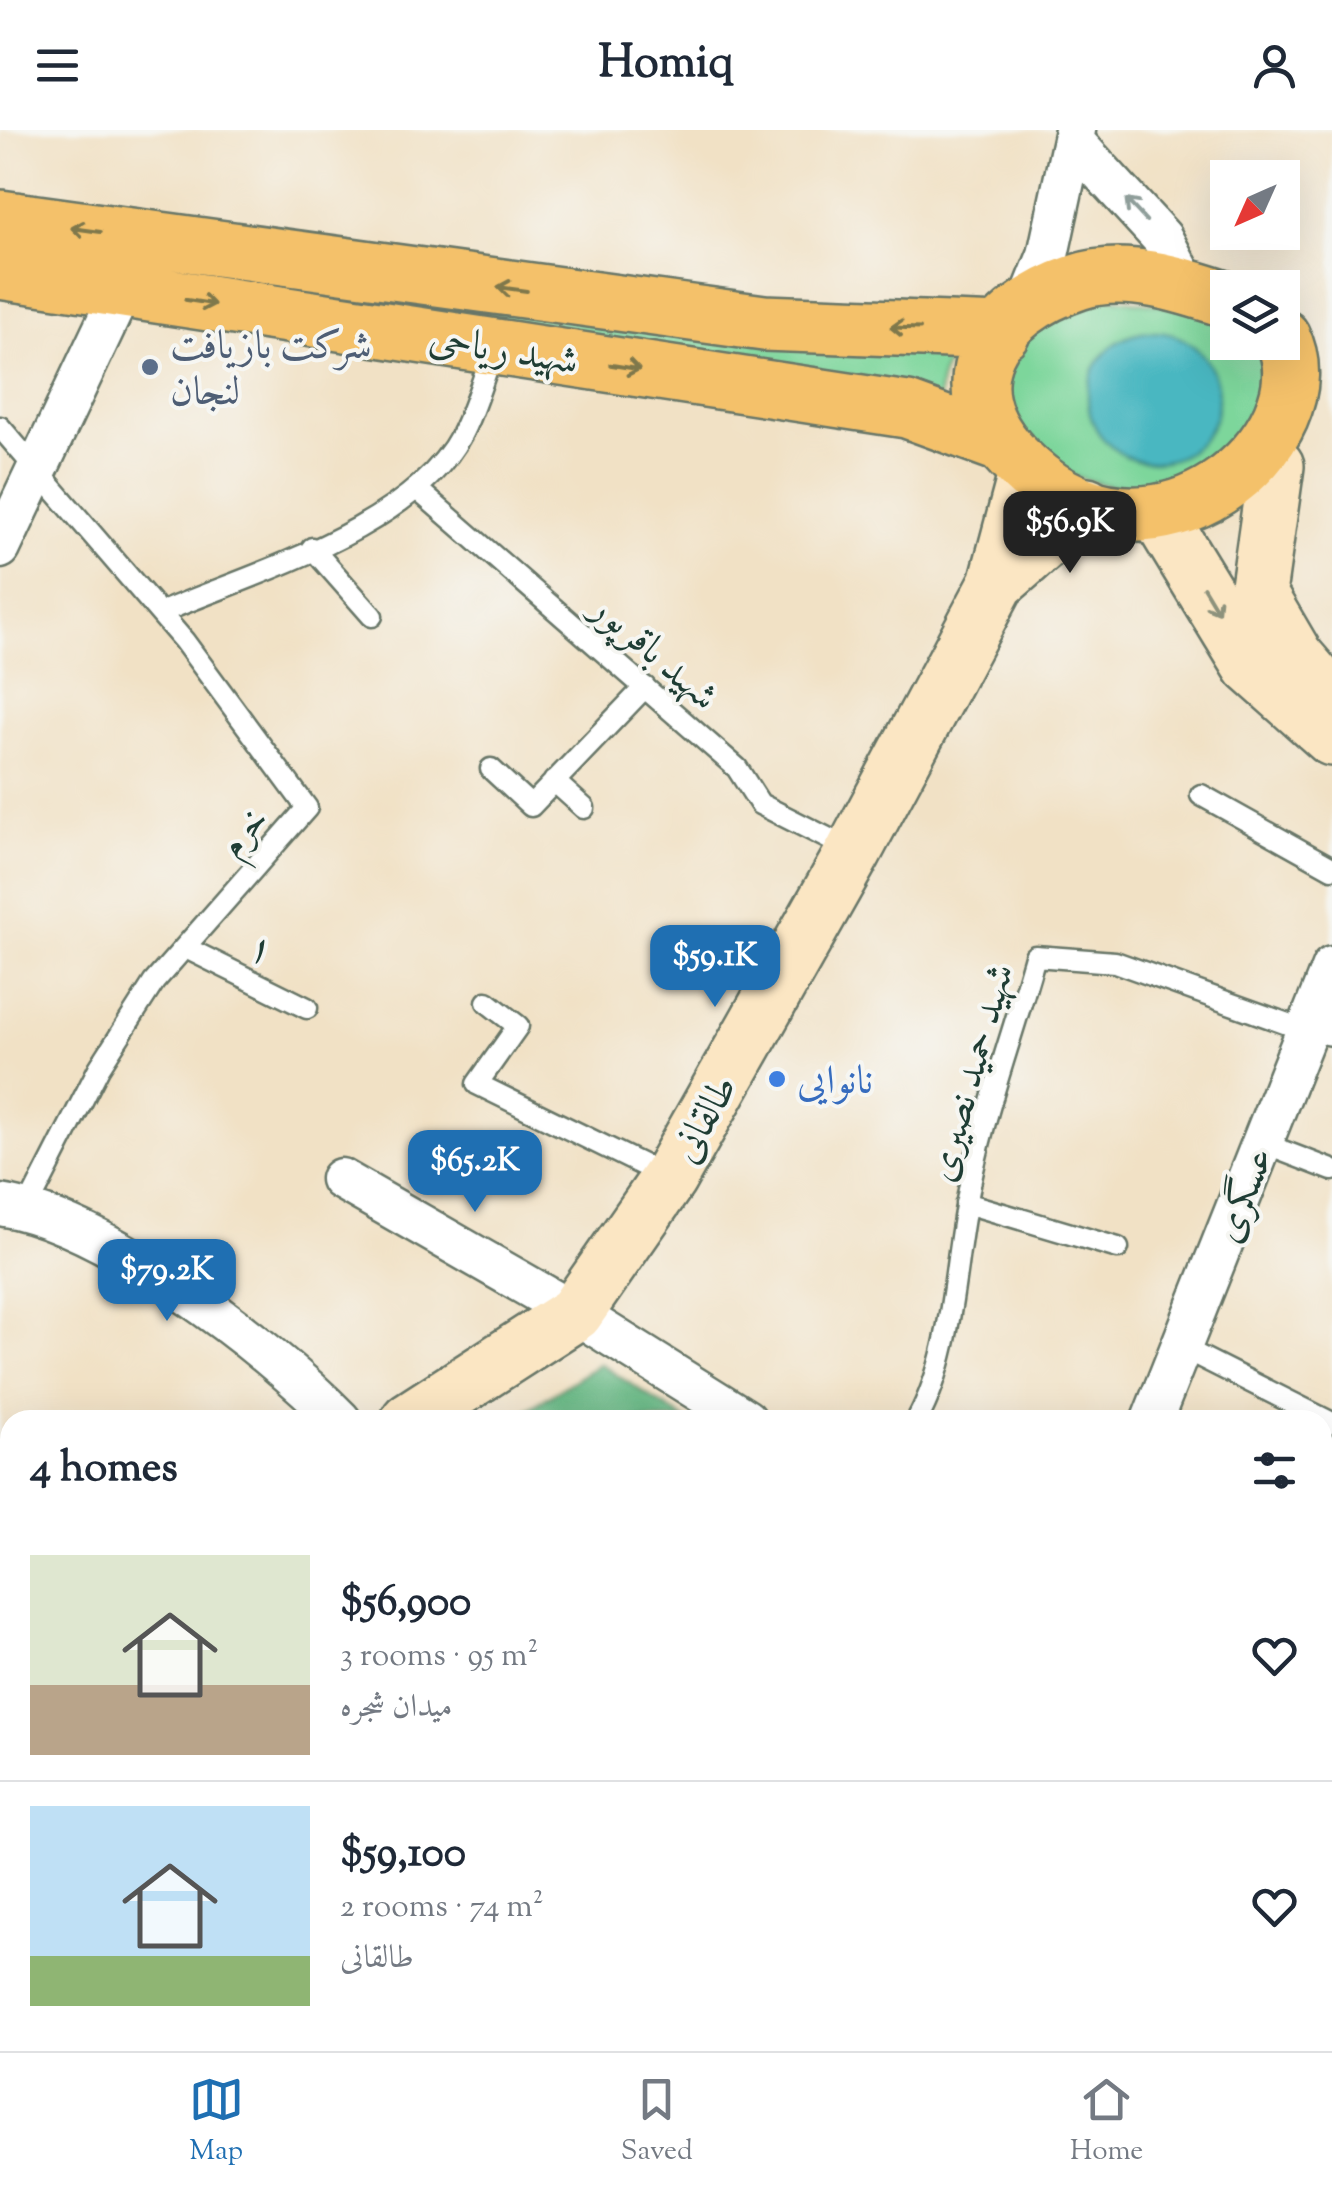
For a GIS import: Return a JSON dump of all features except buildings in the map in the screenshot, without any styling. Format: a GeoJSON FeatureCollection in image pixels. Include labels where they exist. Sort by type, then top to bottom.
{"type":"FeatureCollection","features":[{"type":"Feature","properties":{"kind":"main road","name":"شهید ریاحی"},"geometry":{"type":"LineString","coordinates":[[0,218],[764,323],[1015,320]]}},
{"type":"Feature","properties":{"kind":"main road","name":"شهید ریاحی"},"geometry":{"type":"LineString","coordinates":[[0,271],[907,410],[1015,458]]}},
{"type":"Feature","properties":{"kind":"main road"},"geometry":{"type":"LineString","coordinates":[[1208,293],[1142,278],[1080,281],[1015,320],[987,351],[976,392],[990,430],[1015,458],[1062,496],[1123,515],[1160,517],[1190,512],[1224,497],[1296,451],[1324,389],[1300,354]]}},
{"type":"Feature","properties":{"kind":"street"},"geometry":{"type":"LineString","coordinates":[[1074,136],[1208,293]]}},
{"type":"Feature","properties":{"kind":"street"},"geometry":{"type":"LineString","coordinates":[[1015,320],[1048,254],[1074,136]]}},
{"type":"Feature","properties":{"kind":"street"},"geometry":{"type":"LineString","coordinates":[[0,548],[122,290]]}},
{"type":"Feature","properties":{"kind":"street"},"geometry":{"type":"LineString","coordinates":[[1296,451],[1258,594],[1295,656],[1332,699]]}},
{"type":"Feature","properties":{"kind":"street"},"geometry":{"type":"LineString","coordinates":[[997,583],[1015,458]]}},
{"type":"Feature","properties":{"kind":"street"},"geometry":{"type":"LineString","coordinates":[[997,583],[1087,505]]}},
{"type":"Feature","properties":{"kind":"street"},"geometry":{"type":"LineString","coordinates":[[1160,517],[1251,666],[1332,738]]}},
{"type":"Feature","properties":{"kind":"street","name":"طالقانی"},"geometry":{"type":"LineString","coordinates":[[424,1410],[575,1312],[669,1178],[854,851],[997,583]]}},
{"type":"Feature","properties":{"kind":"street","name":"عسگری"},"geometry":{"type":"LineString","coordinates":[[1156,1410],[1262,1144],[1319,1033],[1332,967]]}},
{"type":"Feature","properties":{"kind":"street"},"geometry":{"type":"LineString","coordinates":[[341,1179],[575,1312],[730,1410]]}},
{"type":"Feature","properties":{"kind":"street"},"geometry":{"type":"LineString","coordinates":[[14,1207],[100,1244],[180,1290],[298,1377],[330,1410]]}},
{"type":"Feature","properties":{"kind":"lane"},"geometry":{"type":"LineString","coordinates":[[160,613],[348,533],[418,490],[461,437],[495,347]]}},
{"type":"Feature","properties":{"kind":"lane","name":"خرم"},"geometry":{"type":"LineString","coordinates":[[0,428],[160,613],[307,808],[154,982],[14,1207]]}},
{"type":"Feature","properties":{"kind":"lane","name":"شهید باقرپور"},"geometry":{"type":"LineString","coordinates":[[418,490],[738,768],[760,804],[854,851]]}},
{"type":"Feature","properties":{"kind":"lane"},"geometry":{"type":"LineString","coordinates":[[312,548],[372,616]]}},
{"type":"Feature","properties":{"kind":"lane"},"geometry":{"type":"LineString","coordinates":[[491,769],[531,806],[645,687]]}},
{"type":"Feature","properties":{"kind":"lane"},"geometry":{"type":"LineString","coordinates":[[554,781],[584,808]]}},
{"type":"Feature","properties":{"kind":"lane"},"geometry":{"type":"LineString","coordinates":[[1202,794],[1332,868]]}},
{"type":"Feature","properties":{"kind":"lane","name":"۱"},"geometry":{"type":"LineString","coordinates":[[186,948],[307,1008]]}},
{"type":"Feature","properties":{"kind":"lane","name":"شهید حمید نصیری"},"geometry":{"type":"LineString","coordinates":[[922,1410],[955,1292],[966,1203],[1035,956],[1114,962],[1319,1033]]}},
{"type":"Feature","properties":{"kind":"lane"},"geometry":{"type":"LineString","coordinates":[[486,1002],[518,1026],[476,1084],[669,1178]]}},
{"type":"Feature","properties":{"kind":"lane"},"geometry":{"type":"LineString","coordinates":[[1262,1144],[1332,1170]]}},
{"type":"Feature","properties":{"kind":"lane"},"geometry":{"type":"LineString","coordinates":[[966,1203],[1118,1248]]}},
{"type":"Feature","properties":{"kind":"lane"},"geometry":{"type":"LineString","coordinates":[[1181,1347],[1308,1410]]}},
{"type":"Feature","properties":{"kind":"green space"},"geometry":{"type":"Polygon","coordinates":[[[237,283],[726,332],[956,342],[941,377],[938,404],[237,283]]]}},
{"type":"Feature","properties":{"kind":"green space"},"geometry":{"type":"Polygon","coordinates":[[[1088,295],[1210,312],[1210,360],[1285,360],[1304,387],[1168,503],[1036,465],[995,369],[1029,326],[1088,295]]]}},
{"type":"Feature","properties":{"kind":"green space"},"geometry":{"type":"Polygon","coordinates":[[[600,1364],[671,1410],[527,1410],[600,1364]]]}},
{"type":"Feature","properties":{"kind":"water"},"geometry":{"type":"Polygon","coordinates":[[[1153,332],[1178,337],[1199,351],[1213,372],[1218,397],[1213,422],[1199,443],[1178,457],[1153,462],[1128,457],[1107,443],[1093,422],[1088,397],[1093,372],[1107,351],[1128,337],[1153,332]]]}},
{"type":"Feature","properties":{"kind":"place","name":"شرکت بازیافت لنجان"},"geometry":{"type":"Point","coordinates":[150,367]}},
{"type":"Feature","properties":{"kind":"place","name":"نانوایی"},"geometry":{"type":"Point","coordinates":[777,1079]}}]}
